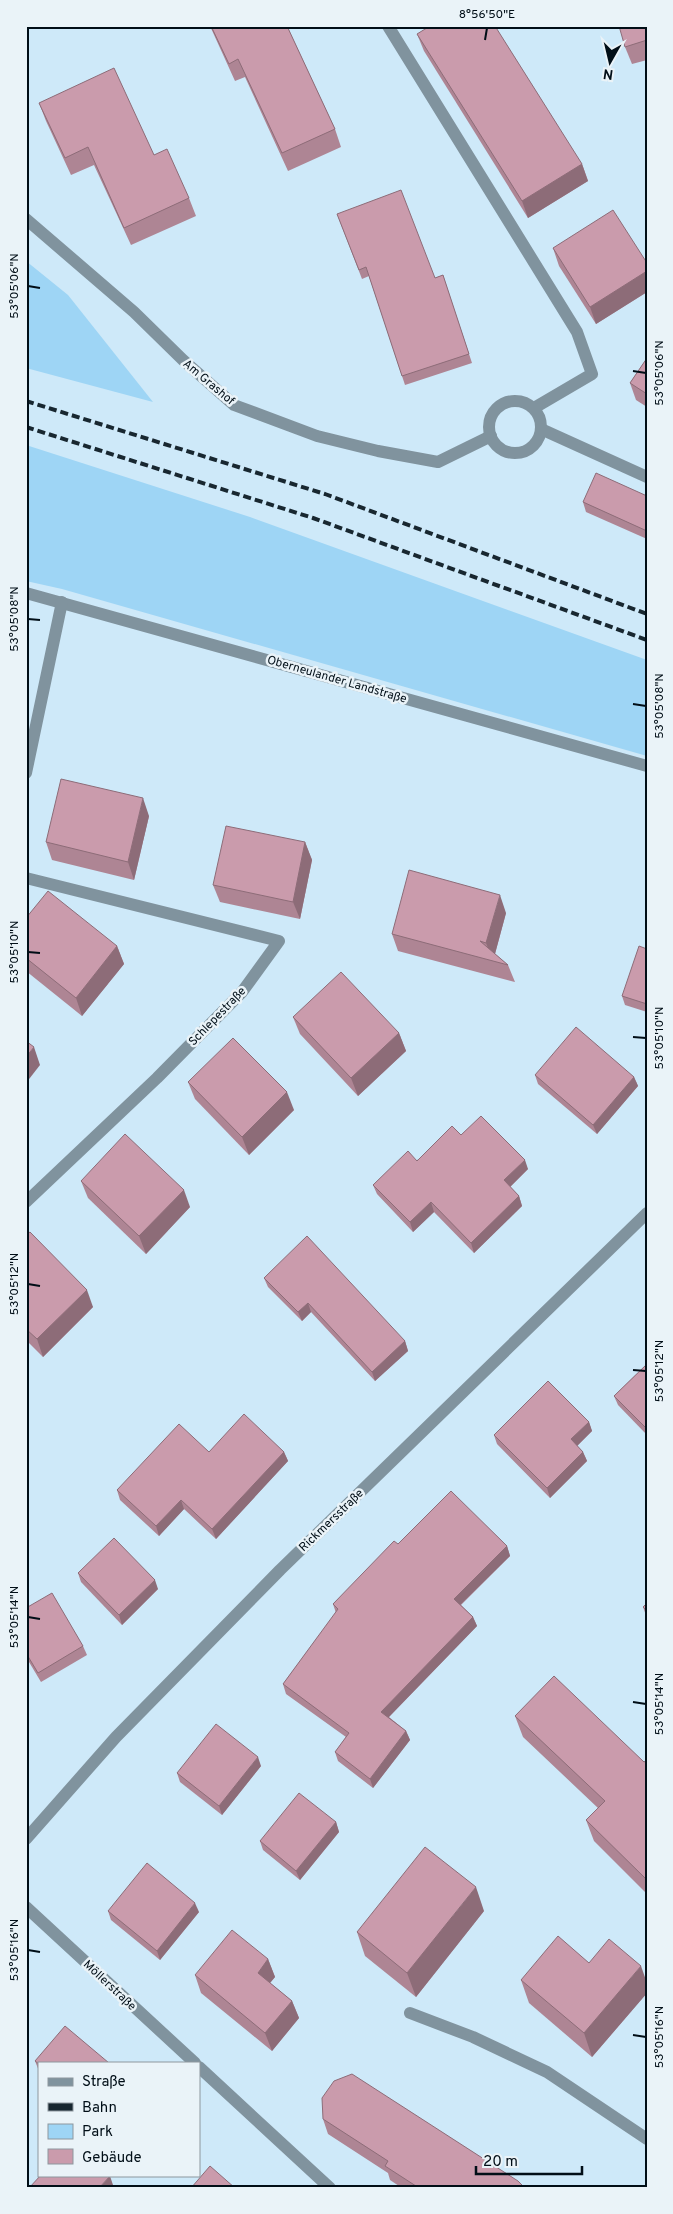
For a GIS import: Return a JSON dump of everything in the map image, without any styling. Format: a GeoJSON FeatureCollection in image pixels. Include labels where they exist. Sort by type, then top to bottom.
{"type":"FeatureCollection","features":[{"type":"Feature","properties":{"kind":"street"},"geometry":{"type":"LineString","coordinates":[[388,26],[577,332],[592,374],[534,408]]}},
{"type":"Feature","properties":{"kind":"street","name":"Am Grashof"},"geometry":{"type":"LineString","coordinates":[[26,219],[134,312],[183,360],[234,405],[318,436],[378,451],[438,462],[491,436]]}},
{"type":"Feature","properties":{"kind":"street"},"geometry":{"type":"LineString","coordinates":[[512,401],[524,402],[534,408],[540,418],[541,429],[538,440],[530,449],[519,453],[508,452],[498,446],[491,436],[489,425],[493,414],[501,405],[512,401]]}},
{"type":"Feature","properties":{"kind":"street"},"geometry":{"type":"LineString","coordinates":[[541,429],[647,476]]}},
{"type":"Feature","properties":{"kind":"street","name":"Oberneulander Landstraße"},"geometry":{"type":"LineString","coordinates":[[26,593],[647,766]]}},
{"type":"Feature","properties":{"kind":"street"},"geometry":{"type":"LineString","coordinates":[[26,773],[62,602]]}},
{"type":"Feature","properties":{"kind":"street","name":"Schlepestraße"},"geometry":{"type":"LineString","coordinates":[[26,878],[279,941],[242,992],[130,1104],[26,1202]]}},
{"type":"Feature","properties":{"kind":"street","name":"Rickmersstraße"},"geometry":{"type":"LineString","coordinates":[[26,1839],[116,1737],[280,1570],[644,1221]]}},
{"type":"Feature","properties":{"kind":"street","name":"Möllerstraße"},"geometry":{"type":"LineString","coordinates":[[26,1908],[194,2062]]}},
{"type":"Feature","properties":{"kind":"street"},"geometry":{"type":"LineString","coordinates":[[410,2013],[473,2037],[547,2072],[647,2138]]}},
{"type":"Feature","properties":{"kind":"street"},"geometry":{"type":"LineString","coordinates":[[200,2067],[330,2188]]}},
{"type":"Feature","properties":{"kind":"green space"},"geometry":{"type":"Polygon","coordinates":[[[26,261],[68,295],[153,402],[26,368],[26,261]]]}},
{"type":"Feature","properties":{"kind":"green space"},"geometry":{"type":"Polygon","coordinates":[[[26,445],[250,517],[647,660],[647,756],[62,589],[26,581],[26,445]]]}},
{"type":"Feature","properties":{"kind":"building"},"geometry":{"type":"Polygon","coordinates":[[[211,26],[287,26],[335,129],[282,153],[238,59],[229,64],[211,26]]]}},
{"type":"Feature","properties":{"kind":"building"},"geometry":{"type":"Polygon","coordinates":[[[430,26],[495,26],[582,164],[522,201],[417,34],[430,26]]]}},
{"type":"Feature","properties":{"kind":"building"},"geometry":{"type":"Polygon","coordinates":[[[619,26],[647,26],[647,40],[625,47],[619,26]]]}},
{"type":"Feature","properties":{"kind":"building"},"geometry":{"type":"Polygon","coordinates":[[[114,68],[154,155],[167,149],[189,198],[124,228],[88,147],[65,158],[39,103],[114,68]]]}},
{"type":"Feature","properties":{"kind":"building"},"geometry":{"type":"Polygon","coordinates":[[[401,190],[435,278],[443,275],[469,354],[402,376],[366,267],[359,270],[337,214],[401,190]]]}},
{"type":"Feature","properties":{"kind":"building"},"geometry":{"type":"Polygon","coordinates":[[[613,210],[647,263],[647,271],[590,307],[553,248],[613,210]]]}},
{"type":"Feature","properties":{"kind":"building"},"geometry":{"type":"Polygon","coordinates":[[[647,358],[647,394],[630,383],[647,358]]]}},
{"type":"Feature","properties":{"kind":"building"},"geometry":{"type":"Polygon","coordinates":[[[596,473],[647,496],[647,531],[583,502],[596,473]]]}},
{"type":"Feature","properties":{"kind":"building"},"geometry":{"type":"Polygon","coordinates":[[[61,779],[143,798],[128,862],[46,842],[61,779]]]}},
{"type":"Feature","properties":{"kind":"building"},"geometry":{"type":"Polygon","coordinates":[[[226,826],[305,842],[293,902],[213,885],[226,826]]]}},
{"type":"Feature","properties":{"kind":"building"},"geometry":{"type":"Polygon","coordinates":[[[409,870],[500,895],[486,943],[480,941],[508,965],[392,934],[409,870]]]}},
{"type":"Feature","properties":{"kind":"building"},"geometry":{"type":"Polygon","coordinates":[[[48,891],[117,946],[76,998],[26,958],[26,918],[48,891]]]}},
{"type":"Feature","properties":{"kind":"building"},"geometry":{"type":"Polygon","coordinates":[[[639,946],[647,949],[647,1004],[622,996],[639,946]]]}},
{"type":"Feature","properties":{"kind":"building"},"geometry":{"type":"Polygon","coordinates":[[[341,972],[399,1033],[351,1078],[293,1017],[341,972]]]}},
{"type":"Feature","properties":{"kind":"building"},"geometry":{"type":"Polygon","coordinates":[[[576,1027],[634,1077],[593,1125],[535,1075],[576,1027]]]}},
{"type":"Feature","properties":{"kind":"building"},"geometry":{"type":"Polygon","coordinates":[[[233,1038],[287,1092],[242,1137],[188,1082],[233,1038]]]}},
{"type":"Feature","properties":{"kind":"building"},"geometry":{"type":"Polygon","coordinates":[[[26,1041],[34,1047],[26,1057],[26,1041]]]}},
{"type":"Feature","properties":{"kind":"building"},"geometry":{"type":"Polygon","coordinates":[[[481,1116],[525,1160],[504,1180],[519,1196],[471,1243],[431,1202],[410,1222],[373,1185],[408,1151],[417,1161],[452,1126],[461,1135],[481,1116]]]}},
{"type":"Feature","properties":{"kind":"building"},"geometry":{"type":"Polygon","coordinates":[[[125,1134],[184,1190],[139,1236],[81,1181],[125,1134]]]}},
{"type":"Feature","properties":{"kind":"building"},"geometry":{"type":"Polygon","coordinates":[[[30,1232],[87,1290],[37,1339],[26,1329],[26,1235],[30,1232]]]}},
{"type":"Feature","properties":{"kind":"building"},"geometry":{"type":"Polygon","coordinates":[[[307,1236],[405,1341],[372,1372],[308,1303],[298,1312],[264,1278],[307,1236]]]}},
{"type":"Feature","properties":{"kind":"building"},"geometry":{"type":"Polygon","coordinates":[[[647,1364],[647,1429],[614,1396],[647,1364]]]}},
{"type":"Feature","properties":{"kind":"building"},"geometry":{"type":"Polygon","coordinates":[[[548,1381],[589,1422],[571,1439],[583,1452],[547,1488],[494,1435],[548,1381]]]}},
{"type":"Feature","properties":{"kind":"building"},"geometry":{"type":"Polygon","coordinates":[[[244,1414],[284,1452],[212,1529],[181,1500],[156,1526],[117,1490],[179,1424],[209,1452],[244,1414]]]}},
{"type":"Feature","properties":{"kind":"building"},"geometry":{"type":"Polygon","coordinates":[[[451,1491],[507,1546],[454,1599],[473,1617],[381,1712],[406,1731],[370,1779],[335,1752],[349,1733],[283,1684],[338,1609],[333,1604],[394,1541],[398,1544],[451,1491]]]}},
{"type":"Feature","properties":{"kind":"building"},"geometry":{"type":"Polygon","coordinates":[[[114,1538],[155,1580],[119,1615],[78,1573],[114,1538]]]}},
{"type":"Feature","properties":{"kind":"building"},"geometry":{"type":"Polygon","coordinates":[[[52,1593],[83,1646],[38,1673],[26,1653],[26,1608],[52,1593]]]}},
{"type":"Feature","properties":{"kind":"building"},"geometry":{"type":"Polygon","coordinates":[[[647,1603],[647,1611],[643,1607],[647,1603]]]}},
{"type":"Feature","properties":{"kind":"building"},"geometry":{"type":"Polygon","coordinates":[[[554,1676],[644,1762],[647,1760],[647,1876],[645,1878],[586,1820],[605,1801],[515,1716],[554,1676]]]}},
{"type":"Feature","properties":{"kind":"building"},"geometry":{"type":"Polygon","coordinates":[[[216,1724],[258,1757],[219,1806],[177,1773],[216,1724]]]}},
{"type":"Feature","properties":{"kind":"building"},"geometry":{"type":"Polygon","coordinates":[[[299,1793],[336,1822],[296,1871],[260,1841],[299,1793]]]}},
{"type":"Feature","properties":{"kind":"building"},"geometry":{"type":"Polygon","coordinates":[[[425,1847],[476,1887],[407,1973],[357,1932],[425,1847]]]}},
{"type":"Feature","properties":{"kind":"building"},"geometry":{"type":"Polygon","coordinates":[[[147,1863],[195,1903],[157,1951],[108,1911],[147,1863]]]}},
{"type":"Feature","properties":{"kind":"building"},"geometry":{"type":"Polygon","coordinates":[[[232,1930],[268,1959],[258,1973],[292,2001],[265,2033],[195,1975],[232,1930]]]}},
{"type":"Feature","properties":{"kind":"building"},"geometry":{"type":"Polygon","coordinates":[[[558,1936],[589,1963],[609,1939],[641,1966],[584,2033],[521,1980],[558,1936]]]}},
{"type":"Feature","properties":{"kind":"building"},"geometry":{"type":"Polygon","coordinates":[[[65,2026],[108,2062],[38,2063],[35,2061],[65,2026]]]}},
{"type":"Feature","properties":{"kind":"building"},"geometry":{"type":"Polygon","coordinates":[[[352,2074],[518,2181],[525,2188],[419,2188],[385,2166],[388,2161],[323,2119],[322,2098],[334,2081],[352,2074]]]}},
{"type":"Feature","properties":{"kind":"building"},"geometry":{"type":"Polygon","coordinates":[[[210,2166],[235,2188],[191,2188],[210,2166]]]}},
{"type":"Feature","properties":{"kind":"building"},"geometry":{"type":"Polygon","coordinates":[[[40,2176],[110,2176],[99,2188],[29,2188],[40,2176]]]}},
{"type":"Feature","properties":{"kind":"railway"},"geometry":{"type":"LineString","coordinates":[[26,401],[325,494],[647,614]]}},
{"type":"Feature","properties":{"kind":"railway"},"geometry":{"type":"LineString","coordinates":[[26,427],[313,518],[647,640]]}}]}
